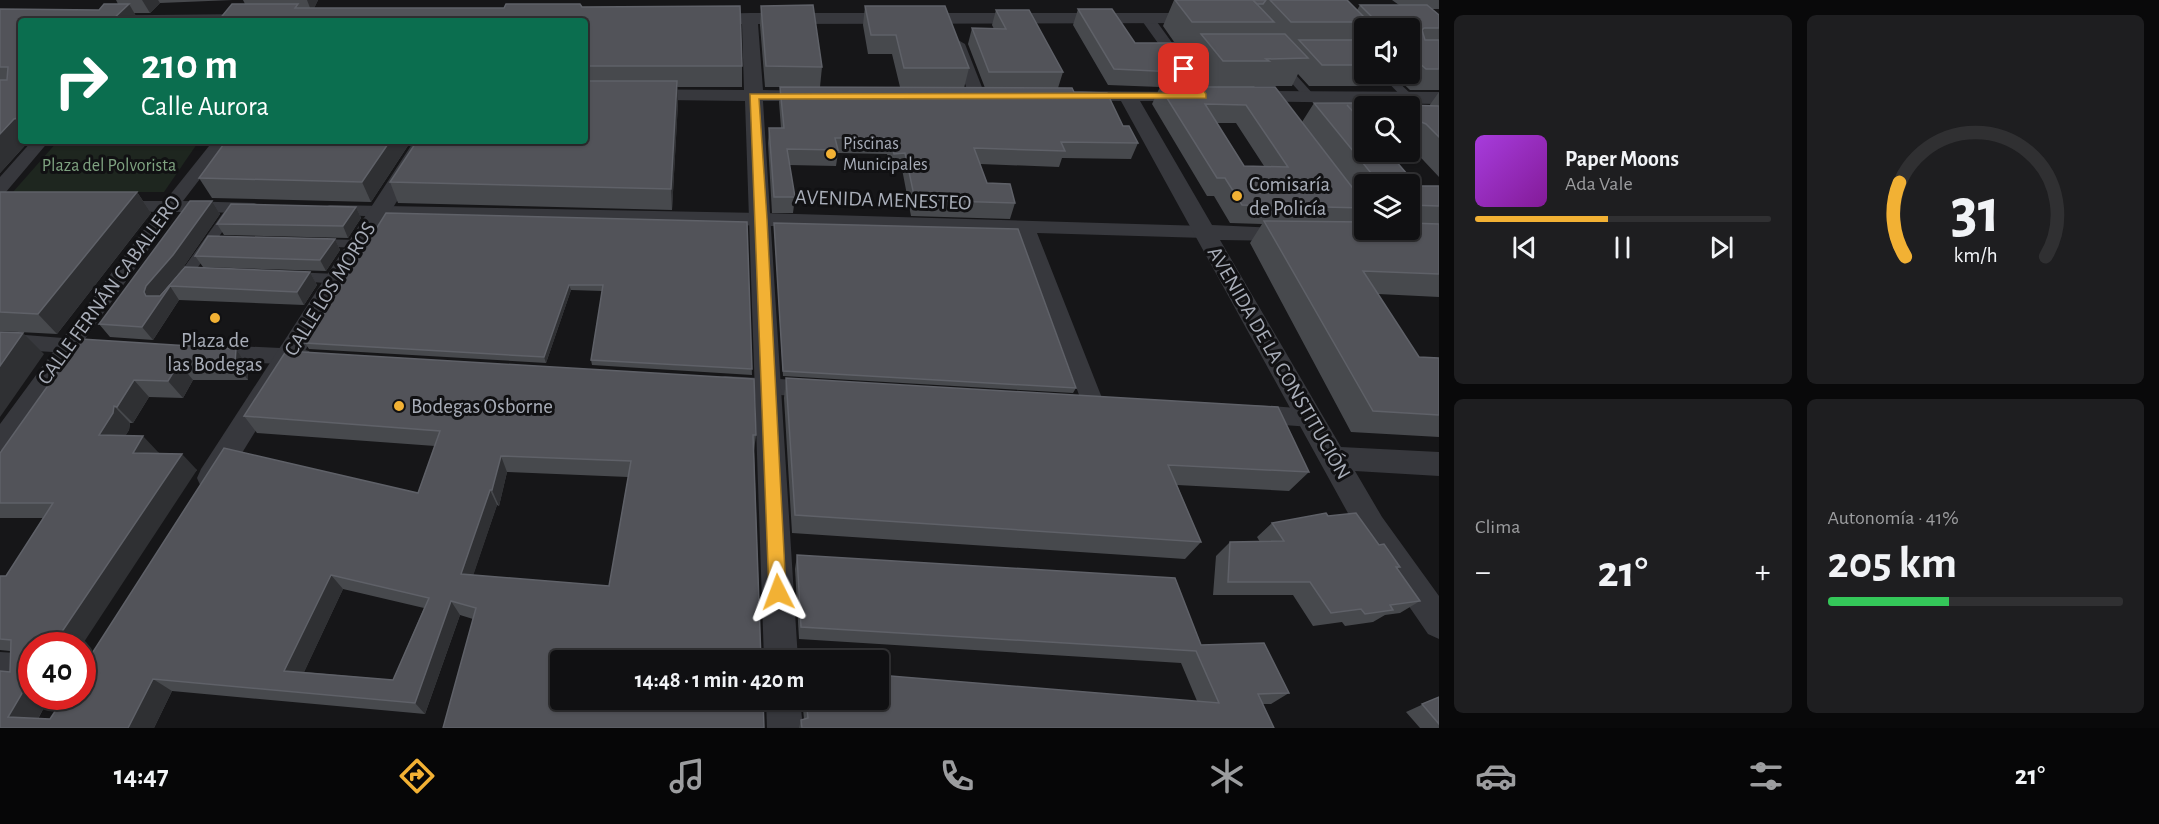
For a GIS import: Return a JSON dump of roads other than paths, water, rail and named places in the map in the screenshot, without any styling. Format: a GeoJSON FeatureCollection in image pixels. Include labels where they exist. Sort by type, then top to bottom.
{"type":"FeatureCollection","features":[{"type":"Feature","properties":{"kind":"street"},"geometry":{"type":"LineString","coordinates":[[750,18],[781,650]]}},
{"type":"Feature","properties":{"kind":"street"},"geometry":{"type":"LineString","coordinates":[[948,18],[977,95]]}},
{"type":"Feature","properties":{"kind":"street"},"geometry":{"type":"LineString","coordinates":[[1147,18],[1203,96]]}},
{"type":"Feature","properties":{"kind":"street"},"geometry":{"type":"LineString","coordinates":[[691,19],[1218,18]]}},
{"type":"Feature","properties":{"kind":"street"},"geometry":{"type":"LineString","coordinates":[[1174,55],[1229,55]]}},
{"type":"Feature","properties":{"kind":"street"},"geometry":{"type":"LineString","coordinates":[[1273,55],[1296,55]]}},
{"type":"Feature","properties":{"kind":"street"},"geometry":{"type":"LineString","coordinates":[[1273,55],[1310,97]]}},
{"type":"Feature","properties":{"kind":"street"},"geometry":{"type":"LineString","coordinates":[[1395,84],[1407,96]]}},
{"type":"Feature","properties":{"kind":"street"},"geometry":{"type":"LineString","coordinates":[[588,94],[836,96]]}},
{"type":"Feature","properties":{"kind":"street"},"geometry":{"type":"LineString","coordinates":[[953,95],[1000,95]]}},
{"type":"Feature","properties":{"kind":"street"},"geometry":{"type":"LineString","coordinates":[[1058,96],[1354,97]]}},
{"type":"Feature","properties":{"kind":"street","name":"AVENIDA DE LA CONSTITUCIÓN"},"geometry":{"type":"LineString","coordinates":[[1128,97],[1371,526],[1437,619]]}},
{"type":"Feature","properties":{"kind":"street"},"geometry":{"type":"LineString","coordinates":[[1269,97],[1283,115]]}},
{"type":"Feature","properties":{"kind":"street"},"geometry":{"type":"LineString","coordinates":[[1420,98],[1439,98]]}},
{"type":"Feature","properties":{"kind":"street"},"geometry":{"type":"LineString","coordinates":[[1420,110],[1424,114]]}},
{"type":"Feature","properties":{"kind":"street"},"geometry":{"type":"LineString","coordinates":[[0,188],[38,144]]}},
{"type":"Feature","properties":{"kind":"street","name":"CALLE FERNÁN CABALLERO"},"geometry":{"type":"LineString","coordinates":[[0,442],[171,205],[219,144]]}},
{"type":"Feature","properties":{"kind":"street","name":"CALLE LOS MOROS"},"geometry":{"type":"LineString","coordinates":[[195,504],[422,144]]}},
{"type":"Feature","properties":{"kind":"street"},"geometry":{"type":"LineString","coordinates":[[1331,180],[1354,213]]}},
{"type":"Feature","properties":{"kind":"street"},"geometry":{"type":"LineString","coordinates":[[102,205],[267,209]]}},
{"type":"Feature","properties":{"kind":"street"},"geometry":{"type":"LineString","coordinates":[[170,296],[195,273],[233,208]]}},
{"type":"Feature","properties":{"kind":"street","name":"AVENIDA MENESTEO"},"geometry":{"type":"LineString","coordinates":[[312,210],[761,219],[1205,232]]}},
{"type":"Feature","properties":{"kind":"street"},"geometry":{"type":"LineString","coordinates":[[1026,227],[1093,403]]}},
{"type":"Feature","properties":{"kind":"street"},"geometry":{"type":"LineString","coordinates":[[1205,232],[1312,234]]}},
{"type":"Feature","properties":{"kind":"street"},"geometry":{"type":"LineString","coordinates":[[301,243],[358,244]]}},
{"type":"Feature","properties":{"kind":"street"},"geometry":{"type":"LineString","coordinates":[[280,276],[337,279]]}},
{"type":"Feature","properties":{"kind":"street"},"geometry":{"type":"LineString","coordinates":[[0,341],[126,349]]}},
{"type":"Feature","properties":{"kind":"street"},"geometry":{"type":"LineString","coordinates":[[195,352],[324,358]]}},
{"type":"Feature","properties":{"kind":"street"},"geometry":{"type":"LineString","coordinates":[[707,383],[837,390]]}},
{"type":"Feature","properties":{"kind":"street"},"geometry":{"type":"LineString","coordinates":[[1070,402],[1116,405]]}},
{"type":"Feature","properties":{"kind":"street"},"geometry":{"type":"LineString","coordinates":[[1231,412],[1311,418]]}},
{"type":"Feature","properties":{"kind":"street"},"geometry":{"type":"LineString","coordinates":[[1334,458],[1439,464]]}},
{"type":"Feature","properties":{"kind":"street"},"geometry":{"type":"LineString","coordinates":[[0,666],[18,667]]}},
{"type":"Feature","properties":{"kind":"street"},"geometry":{"type":"LineString","coordinates":[[784,710],[785,728]]}},
{"type":"Feature","properties":{"kind":"place","name":"Piscinas Municipales"},"geometry":{"type":"Point","coordinates":[831,154]}},
{"type":"Feature","properties":{"kind":"place","name":"Comisaría de Policía"},"geometry":{"type":"Point","coordinates":[1237,196]}},
{"type":"Feature","properties":{"kind":"place","name":"Plaza de las Bodegas"},"geometry":{"type":"Point","coordinates":[215,318]}},
{"type":"Feature","properties":{"kind":"place","name":"Bodegas Osborne"},"geometry":{"type":"Point","coordinates":[399,406]}},
{"type":"Feature","properties":{"kind":"park label","name":"Plaza del Polvorista"},"geometry":{"type":"Point","coordinates":[109,166]}}]}
